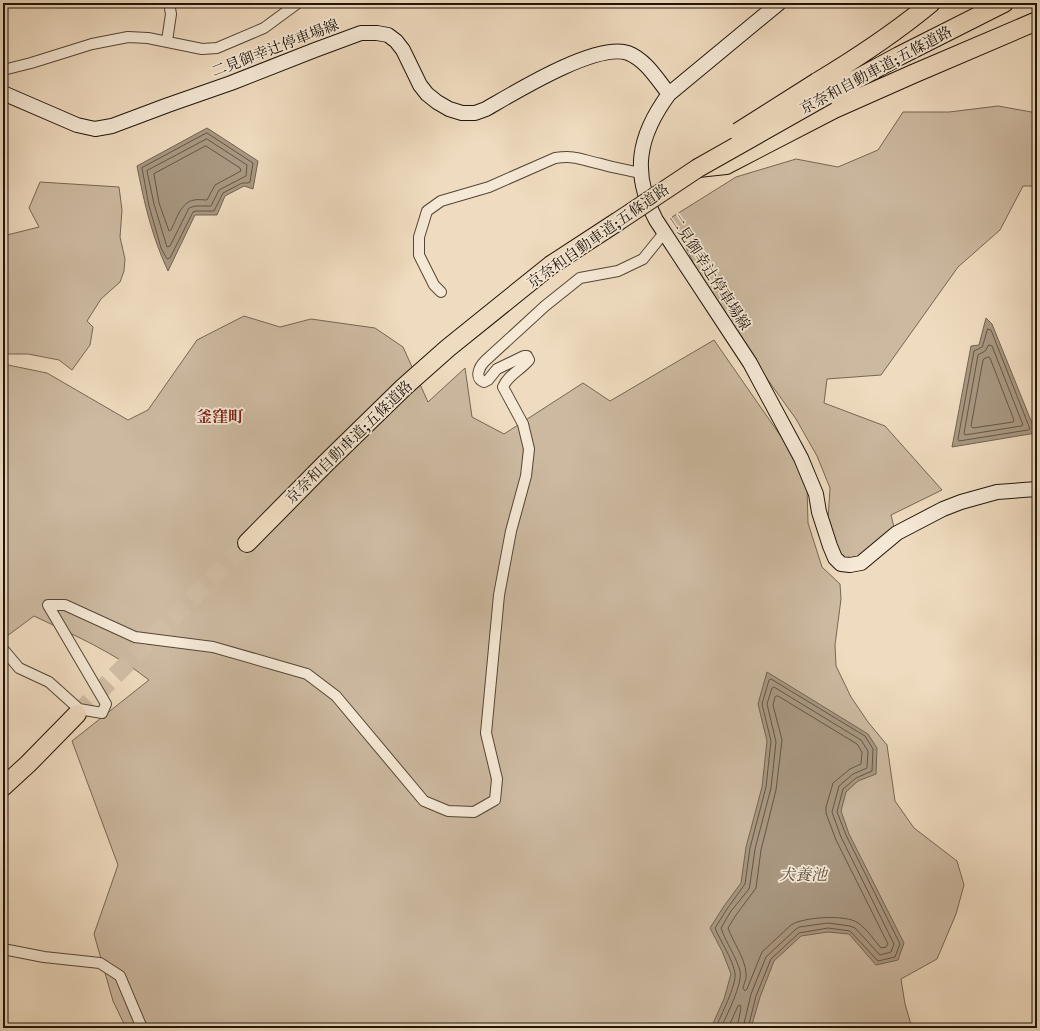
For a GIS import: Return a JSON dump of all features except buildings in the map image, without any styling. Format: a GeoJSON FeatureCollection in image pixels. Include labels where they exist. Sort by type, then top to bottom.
{"type":"FeatureCollection","features":[{"type":"Feature","properties":{"kind":"highway"},"geometry":{"type":"LineString","coordinates":[[826,95],[852,61],[932,3]]}},
{"type":"Feature","properties":{"kind":"highway","name":"京奈和自動車道;五條道路"},"geometry":{"type":"LineString","coordinates":[[247,542],[324,465],[448,348],[552,265],[698,168],[898,56],[1004,3]]}},
{"type":"Feature","properties":{"kind":"highway"},"geometry":{"type":"LineString","coordinates":[[634,210],[658,186],[769,112],[826,95],[913,74],[1037,21]]}},
{"type":"Feature","properties":{"kind":"highway"},"geometry":{"type":"LineString","coordinates":[[3,787],[77,714]]}},
{"type":"Feature","properties":{"kind":"main road"},"geometry":{"type":"LineString","coordinates":[[669,94],[779,3]]}},
{"type":"Feature","properties":{"kind":"main road","name":"二見御幸辻停車場線"},"geometry":{"type":"LineString","coordinates":[[3,93],[77,125],[95,129],[112,126],[231,84],[315,50],[362,33],[378,33],[388,35],[404,50],[420,85],[427,94],[449,109],[462,113],[475,113],[486,109],[552,72],[574,63],[612,52],[627,53],[636,57],[644,64],[669,94],[657,110],[650,124],[643,148],[641,173],[644,193],[650,208],[664,233],[750,363],[801,458],[816,494],[819,512],[835,558],[841,564],[850,565],[861,563],[897,533],[943,509],[961,502],[997,492],[1037,489]]}},
{"type":"Feature","properties":{"kind":"street"},"geometry":{"type":"LineString","coordinates":[[167,41],[171,14],[169,3]]}},
{"type":"Feature","properties":{"kind":"street"},"geometry":{"type":"LineString","coordinates":[[3,70],[100,42],[128,37],[167,41],[202,49],[217,48],[264,28],[298,3]]}},
{"type":"Feature","properties":{"kind":"street"},"geometry":{"type":"LineString","coordinates":[[441,292],[434,285],[419,255],[419,237],[427,211],[441,201],[489,187],[555,158],[566,156],[578,157],[599,164],[641,173]]}},
{"type":"Feature","properties":{"kind":"street"},"geometry":{"type":"LineString","coordinates":[[3,649],[19,668],[49,682],[79,709],[102,713],[106,704],[48,605],[65,605],[135,637],[213,647],[306,674],[336,696],[424,801],[448,811],[474,812],[495,800],[497,779],[486,733],[499,595],[510,531],[526,476],[529,449],[523,424],[503,387],[507,378],[525,365],[529,360],[527,356],[524,356],[497,369],[488,380],[484,382],[478,377],[478,372],[484,361],[544,306],[580,278],[618,271],[643,259],[664,233]]}},
{"type":"Feature","properties":{"kind":"street"},"geometry":{"type":"LineString","coordinates":[[3,949],[100,963],[120,976],[142,1028]]}},
{"type":"Feature","properties":{"kind":"shaded area"},"geometry":{"type":"Polygon","coordinates":[[[998,106],[1037,113],[1037,186],[1023,186],[1000,230],[958,267],[881,375],[827,379],[824,403],[885,426],[942,490],[891,515],[894,527],[854,563],[843,561],[828,520],[830,488],[817,456],[796,419],[752,358],[704,286],[672,217],[736,177],[796,159],[838,167],[878,150],[903,112],[949,112],[998,106]]]}},
{"type":"Feature","properties":{"kind":"shaded area"},"geometry":{"type":"Polygon","coordinates":[[[40,182],[119,187],[122,210],[120,237],[125,259],[124,271],[120,282],[101,299],[87,321],[93,327],[90,345],[72,370],[59,360],[28,354],[3,354],[3,236],[39,227],[29,208],[40,182]]]}},
{"type":"Feature","properties":{"kind":"shaded area"},"geometry":{"type":"Polygon","coordinates":[[[244,316],[280,327],[311,319],[375,328],[403,347],[428,402],[465,368],[472,417],[504,434],[583,383],[610,401],[714,340],[798,461],[807,487],[808,523],[822,567],[840,584],[841,599],[835,645],[836,666],[851,697],[868,722],[887,745],[895,801],[914,828],[957,861],[964,885],[956,914],[937,959],[901,979],[905,1004],[912,1028],[126,1028],[113,1001],[94,934],[118,865],[72,741],[149,680],[136,670],[108,653],[79,637],[34,616],[3,639],[3,364],[47,373],[128,420],[148,410],[197,340],[244,316]]]}},
{"type":"Feature","properties":{"kind":"water"},"geometry":{"type":"Polygon","coordinates":[[[207,128],[258,161],[253,189],[244,186],[225,196],[217,215],[195,215],[168,271],[157,245],[149,219],[137,166],[207,128]]]}},
{"type":"Feature","properties":{"kind":"water"},"geometry":{"type":"Polygon","coordinates":[[[986,318],[992,324],[1036,433],[952,447],[971,346],[979,345],[986,318]]]}},
{"type":"Feature","properties":{"kind":"water","name":"犬養池"},"geometry":{"type":"Polygon","coordinates":[[[767,672],[868,734],[877,748],[876,774],[858,781],[846,792],[841,811],[849,834],[904,943],[898,960],[876,965],[849,934],[828,932],[801,936],[774,961],[760,997],[751,1028],[711,1028],[724,999],[731,974],[722,951],[710,928],[741,883],[746,847],[762,787],[767,741],[758,704],[767,672]]]}},
{"type":"Feature","properties":{"kind":"tunnel"},"geometry":{"type":"LineString","coordinates":[[77,714],[247,543]]}},
{"type":"Feature","properties":{"kind":"district","name":"釜窪町"},"geometry":{"type":"Point","coordinates":[220,416]}}]}
